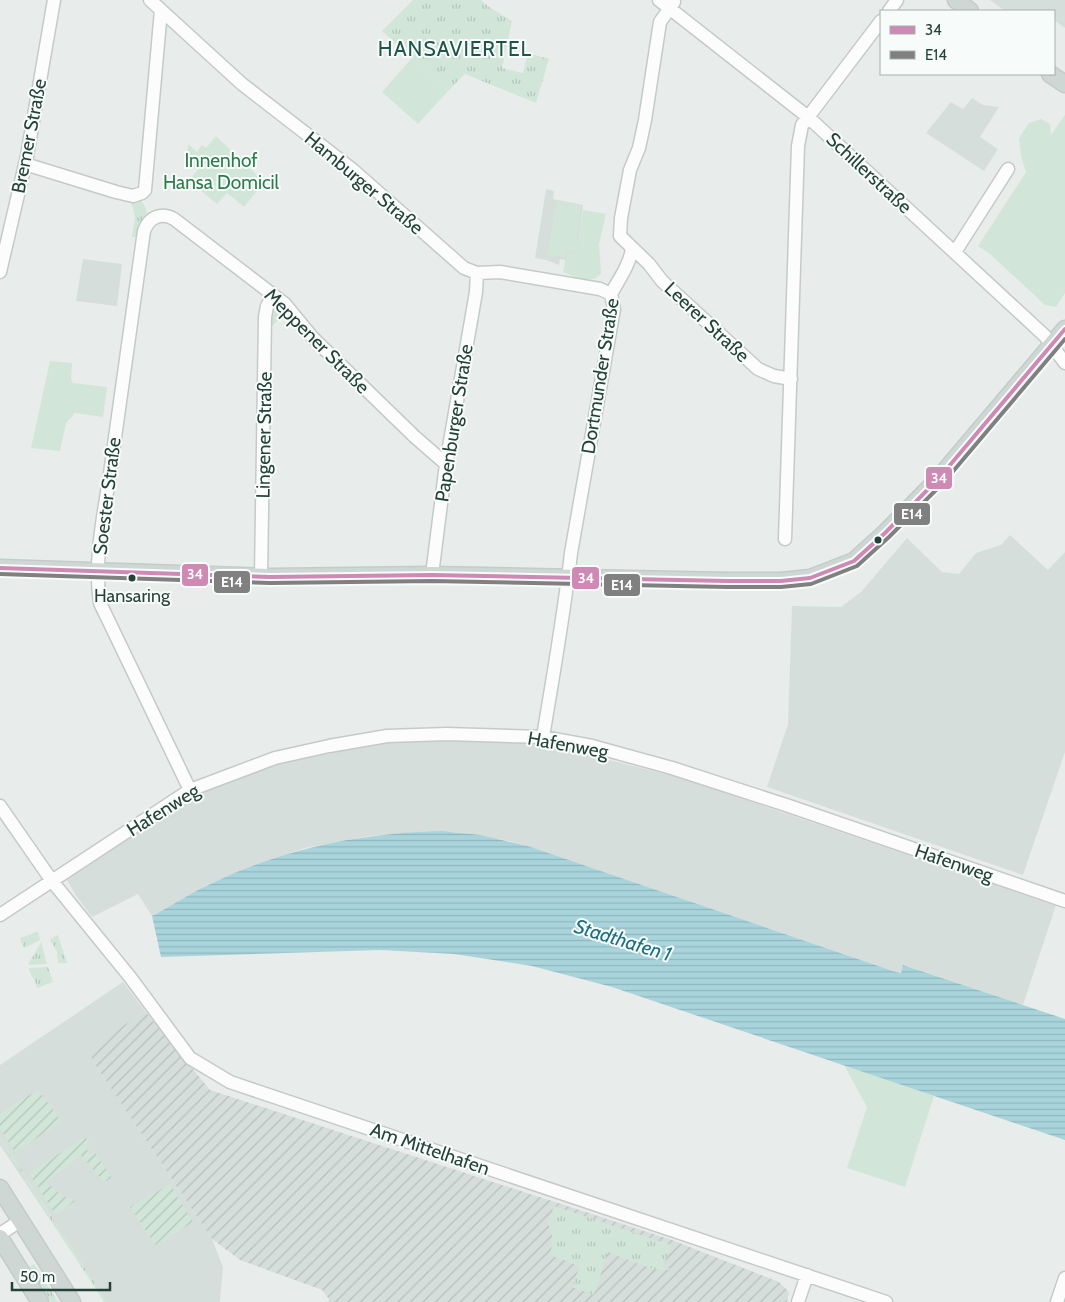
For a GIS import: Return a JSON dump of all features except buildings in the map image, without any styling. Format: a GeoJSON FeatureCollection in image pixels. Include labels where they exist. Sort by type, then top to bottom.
{"type":"FeatureCollection","features":[{"type":"Feature","properties":{"kind":"main road"},"geometry":{"type":"LineString","coordinates":[[956,0],[969,10]]}},
{"type":"Feature","properties":{"kind":"main road"},"geometry":{"type":"LineString","coordinates":[[1052,75],[1065,84]]}},
{"type":"Feature","properties":{"kind":"main road"},"geometry":{"type":"LineString","coordinates":[[0,568],[261,576],[432,574],[569,576],[688,581],[781,581],[810,578],[854,561],[885,533],[939,478],[1065,329]]}},
{"type":"Feature","properties":{"kind":"main road"},"geometry":{"type":"LineString","coordinates":[[0,1188],[72,1302]]}},
{"type":"Feature","properties":{"kind":"main road"},"geometry":{"type":"LineString","coordinates":[[0,1238],[40,1302]]}},
{"type":"Feature","properties":{"kind":"street","name":"Bremer Straße"},"geometry":{"type":"LineString","coordinates":[[0,272],[25,164],[54,0]]}},
{"type":"Feature","properties":{"kind":"street","name":"Hamburger Straße"},"geometry":{"type":"LineString","coordinates":[[150,0],[248,89],[353,170],[464,268],[476,272],[500,272],[600,289],[611,294]]}},
{"type":"Feature","properties":{"kind":"street"},"geometry":{"type":"LineString","coordinates":[[632,249],[620,236],[621,218],[630,170],[639,148],[645,120],[660,22],[668,2]]}},
{"type":"Feature","properties":{"kind":"street","name":"Schillerstraße"},"geometry":{"type":"LineString","coordinates":[[668,2],[808,117],[1045,336],[1065,363]]}},
{"type":"Feature","properties":{"kind":"street"},"geometry":{"type":"LineString","coordinates":[[25,164],[132,196],[138,196],[145,190],[161,10]]}},
{"type":"Feature","properties":{"kind":"street"},"geometry":{"type":"LineString","coordinates":[[784,539],[798,146],[802,125],[880,22]]}},
{"type":"Feature","properties":{"kind":"street"},"geometry":{"type":"LineString","coordinates":[[955,252],[1008,169]]}},
{"type":"Feature","properties":{"kind":"street","name":"Meppener Straße"},"geometry":{"type":"LineString","coordinates":[[155,217],[169,216],[174,219],[284,304],[320,345],[415,437],[446,464]]}},
{"type":"Feature","properties":{"kind":"street","name":"Soester Straße"},"geometry":{"type":"LineString","coordinates":[[155,217],[144,231],[105,508],[98,571],[100,603],[190,790]]}},
{"type":"Feature","properties":{"kind":"street","name":"Dortmunder Straße"},"geometry":{"type":"LineString","coordinates":[[543,737],[571,554],[614,309],[611,294],[631,259],[632,249]]}},
{"type":"Feature","properties":{"kind":"street","name":"Leerer Straße"},"geometry":{"type":"LineString","coordinates":[[632,249],[649,264],[662,281],[758,369],[774,376],[791,379]]}},
{"type":"Feature","properties":{"kind":"street","name":"Papenburger Straße"},"geometry":{"type":"LineString","coordinates":[[432,574],[446,464],[476,292],[476,272]]}},
{"type":"Feature","properties":{"kind":"street","name":"Lingener Straße"},"geometry":{"type":"LineString","coordinates":[[261,576],[266,317],[267,306],[273,295]]}},
{"type":"Feature","properties":{"kind":"street","name":"Hafenweg"},"geometry":{"type":"LineString","coordinates":[[0,916],[190,790],[276,758],[329,746],[388,736],[447,734],[543,737],[592,746],[672,768],[789,806],[1065,901]]}},
{"type":"Feature","properties":{"kind":"street","name":"Am Mittelhafen"},"geometry":{"type":"LineString","coordinates":[[0,806],[52,881],[130,977],[190,1058],[230,1082],[886,1302]]}},
{"type":"Feature","properties":{"kind":"street"},"geometry":{"type":"LineString","coordinates":[[0,1234],[20,1221]]}},
{"type":"Feature","properties":{"kind":"street"},"geometry":{"type":"LineString","coordinates":[[798,1302],[807,1276]]}},
{"type":"Feature","properties":{"kind":"street"},"geometry":{"type":"LineString","coordinates":[[1057,1302],[1065,1278]]}},
{"type":"Feature","properties":{"kind":"shaded area"},"geometry":{"type":"Polygon","coordinates":[[[990,0],[1065,0],[1065,28],[1055,21],[1055,10],[1004,10],[990,0]]]}},
{"type":"Feature","properties":{"kind":"shaded area"},"geometry":{"type":"Polygon","coordinates":[[[972,98],[983,105],[999,107],[980,137],[998,149],[984,171],[926,133],[951,102],[963,109],[972,98]]]}},
{"type":"Feature","properties":{"kind":"shaded area"},"geometry":{"type":"Polygon","coordinates":[[[546,189],[554,191],[553,199],[583,205],[579,238],[582,241],[583,249],[581,253],[576,255],[567,252],[566,260],[560,259],[559,265],[535,258],[546,189]]]}},
{"type":"Feature","properties":{"kind":"shaded area"},"geometry":{"type":"Polygon","coordinates":[[[83,259],[122,264],[117,306],[76,301],[83,259]]]}},
{"type":"Feature","properties":{"kind":"shaded area"},"geometry":{"type":"Polygon","coordinates":[[[1010,535],[1048,570],[1065,552],[1065,752],[1023,875],[767,787],[788,724],[792,606],[841,607],[861,592],[907,538],[942,572],[959,574],[976,553],[1001,545],[1010,535]]]}},
{"type":"Feature","properties":{"kind":"shaded area"},"geometry":{"type":"Polygon","coordinates":[[[449,739],[542,743],[681,778],[1056,905],[1023,1005],[904,965],[901,973],[893,971],[528,846],[456,832],[420,832],[369,836],[305,848],[257,864],[207,885],[152,916],[138,894],[92,917],[65,877],[195,795],[285,761],[373,744],[449,739]]]}},
{"type":"Feature","properties":{"kind":"shaded area"},"geometry":{"type":"Polygon","coordinates":[[[123,982],[145,1011],[95,1046],[92,1060],[212,1239],[223,1267],[220,1302],[105,1302],[0,1145],[0,1065],[123,982]]]}},
{"type":"Feature","properties":{"kind":"shaded area"},"geometry":{"type":"Polygon","coordinates":[[[145,1011],[210,1090],[672,1240],[779,1282],[789,1292],[787,1302],[328,1302],[329,1299],[322,1290],[240,1260],[212,1239],[92,1060],[91,1053],[94,1046],[145,1011]]]}},
{"type":"Feature","properties":{"kind":"green space"},"geometry":{"type":"Polygon","coordinates":[[[413,0],[481,0],[512,21],[502,68],[523,73],[528,53],[549,59],[536,103],[465,74],[448,91],[382,31],[413,0]]]}},
{"type":"Feature","properties":{"kind":"green space"},"geometry":{"type":"Polygon","coordinates":[[[412,58],[448,91],[418,124],[382,92],[412,58]]]}},
{"type":"Feature","properties":{"kind":"green space"},"geometry":{"type":"Polygon","coordinates":[[[1065,115],[1065,293],[1056,307],[1045,305],[990,254],[978,246],[1026,172],[1021,156],[1019,138],[1029,123],[1041,119],[1050,124],[1051,135],[1065,115]]]}},
{"type":"Feature","properties":{"kind":"green space","name":"Innenhof Hansa Domicil"},"geometry":{"type":"Polygon","coordinates":[[[216,136],[264,182],[244,207],[227,193],[217,204],[189,181],[198,169],[186,168],[188,144],[197,152],[202,145],[206,148],[216,136]]]}},
{"type":"Feature","properties":{"kind":"green space"},"geometry":{"type":"Polygon","coordinates":[[[140,199],[146,209],[147,218],[139,237],[132,237],[135,218],[131,201],[140,199]]]}},
{"type":"Feature","properties":{"kind":"green space"},"geometry":{"type":"Polygon","coordinates":[[[557,201],[581,206],[576,238],[582,243],[582,250],[576,254],[566,249],[564,257],[547,255],[557,201]]]}},
{"type":"Feature","properties":{"kind":"green space"},"geometry":{"type":"Polygon","coordinates":[[[583,210],[606,214],[599,244],[601,273],[594,279],[578,278],[563,272],[567,251],[576,255],[582,250],[582,241],[579,238],[583,210]]]}},
{"type":"Feature","properties":{"kind":"green space"},"geometry":{"type":"Polygon","coordinates":[[[277,305],[291,318],[289,320],[280,319],[272,326],[272,311],[277,305]]]}},
{"type":"Feature","properties":{"kind":"green space"},"geometry":{"type":"Polygon","coordinates":[[[50,361],[72,363],[71,379],[73,383],[107,387],[103,417],[75,413],[66,423],[60,451],[31,448],[50,361]]]}},
{"type":"Feature","properties":{"kind":"green space"},"geometry":{"type":"Polygon","coordinates":[[[38,932],[40,940],[24,948],[20,938],[38,932]]]}},
{"type":"Feature","properties":{"kind":"green space"},"geometry":{"type":"Polygon","coordinates":[[[58,935],[67,963],[58,963],[57,952],[50,939],[58,935]]]}},
{"type":"Feature","properties":{"kind":"green space"},"geometry":{"type":"Polygon","coordinates":[[[41,942],[47,964],[29,965],[29,963],[41,942]]]}},
{"type":"Feature","properties":{"kind":"green space"},"geometry":{"type":"Polygon","coordinates":[[[48,967],[53,982],[37,988],[29,968],[48,967]]]}},
{"type":"Feature","properties":{"kind":"green space"},"geometry":{"type":"Polygon","coordinates":[[[844,1065],[934,1096],[905,1187],[847,1168],[867,1107],[844,1065]]]}},
{"type":"Feature","properties":{"kind":"green space"},"geometry":{"type":"Polygon","coordinates":[[[38,1090],[62,1122],[15,1152],[0,1128],[0,1113],[38,1090]]]}},
{"type":"Feature","properties":{"kind":"green space"},"geometry":{"type":"Polygon","coordinates":[[[0,1137],[107,1302],[104,1302],[0,1140],[0,1137]]]}},
{"type":"Feature","properties":{"kind":"green space"},"geometry":{"type":"Polygon","coordinates":[[[85,1137],[90,1144],[86,1148],[90,1155],[94,1152],[112,1178],[104,1182],[81,1155],[46,1182],[63,1196],[75,1201],[55,1214],[29,1173],[85,1137]]]}},
{"type":"Feature","properties":{"kind":"green space"},"geometry":{"type":"Polygon","coordinates":[[[170,1184],[193,1222],[156,1246],[130,1207],[170,1184]]]}},
{"type":"Feature","properties":{"kind":"green space"},"geometry":{"type":"Polygon","coordinates":[[[554,1206],[671,1245],[663,1266],[670,1269],[664,1270],[649,1267],[608,1252],[594,1295],[572,1287],[580,1266],[550,1255],[553,1239],[548,1223],[554,1206]]]}},
{"type":"Feature","properties":{"kind":"green space"},"geometry":{"type":"Polygon","coordinates":[[[34,1264],[58,1302],[51,1302],[28,1267],[34,1264]]]}},
{"type":"Feature","properties":{"kind":"water","name":"Stadthafen 1"},"geometry":{"type":"Polygon","coordinates":[[[441,831],[480,835],[528,846],[893,971],[901,973],[903,965],[1065,1019],[1065,1140],[612,987],[532,966],[454,954],[380,950],[161,957],[152,916],[236,872],[292,853],[351,839],[411,832],[441,831]]]}},
{"type":"Feature","properties":{"kind":"transit line","name":"34"},"geometry":{"type":"LineString","coordinates":[[0,568],[270,577],[432,575],[727,581],[781,581],[810,578],[854,561],[885,533],[939,478],[1065,329]]}},
{"type":"Feature","properties":{"kind":"transit line","name":"E14"},"geometry":{"type":"LineString","coordinates":[[0,574],[270,583],[432,581],[727,587],[781,587],[811,584],[857,566],[889,537],[944,482],[1065,339]]}},
{"type":"Feature","properties":{"kind":"place","name":"Hansaring"},"geometry":{"type":"Point","coordinates":[132,578]}},
{"type":"Feature","properties":{"kind":"district","name":"HANSAVIERTEL"},"geometry":{"type":"Point","coordinates":[455,48]}}]}
